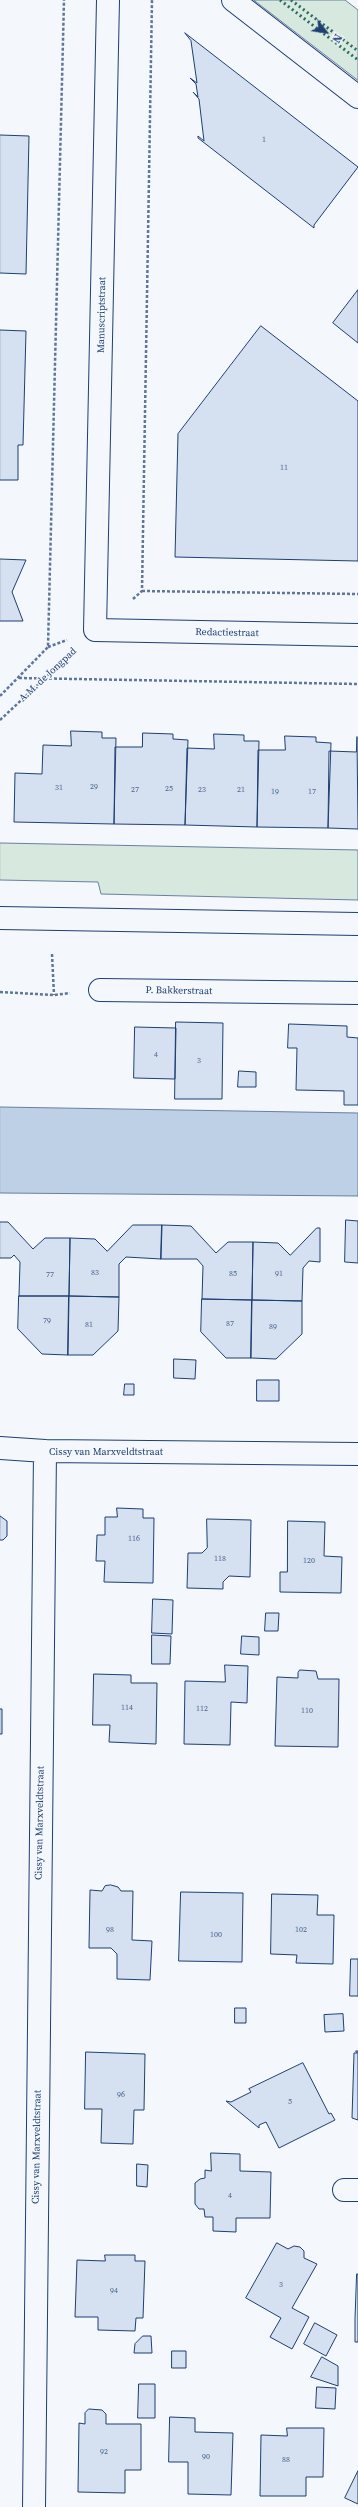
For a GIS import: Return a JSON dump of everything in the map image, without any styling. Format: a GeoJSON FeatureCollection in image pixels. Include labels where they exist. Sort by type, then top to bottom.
{"type":"FeatureCollection","features":[{"type":"Feature","properties":{"kind":"street","name":"Manuscriptstraat"},"geometry":{"type":"LineString","coordinates":[[95,630],[108,0]]}},
{"type":"Feature","properties":{"kind":"street"},"geometry":{"type":"LineString","coordinates":[[233,0],[358,97]]}},
{"type":"Feature","properties":{"kind":"street","name":"Redactiestraat"},"geometry":{"type":"LineString","coordinates":[[95,630],[358,635]]}},
{"type":"Feature","properties":{"kind":"street"},"geometry":{"type":"LineString","coordinates":[[0,918],[358,924]]}},
{"type":"Feature","properties":{"kind":"street","name":"P. Bakkerstraat"},"geometry":{"type":"LineString","coordinates":[[100,990],[358,993]]}},
{"type":"Feature","properties":{"kind":"street"},"geometry":{"type":"LineString","coordinates":[[0,1448],[45,1451]]}},
{"type":"Feature","properties":{"kind":"street","name":"Cissy van Marxveldtstraat"},"geometry":{"type":"LineString","coordinates":[[34,2507],[45,1451],[358,1454]]}},
{"type":"Feature","properties":{"kind":"path"},"geometry":{"type":"LineString","coordinates":[[48,647],[64,0]]}},
{"type":"Feature","properties":{"kind":"path"},"geometry":{"type":"LineString","coordinates":[[152,0],[142,591],[358,594]]}},
{"type":"Feature","properties":{"kind":"path","name":"A.M. de Jongpad"},"geometry":{"type":"LineString","coordinates":[[0,720],[95,630],[142,591]]}},
{"type":"Feature","properties":{"kind":"path"},"geometry":{"type":"LineString","coordinates":[[0,696],[48,647],[95,630]]}},
{"type":"Feature","properties":{"kind":"path"},"geometry":{"type":"LineString","coordinates":[[18,678],[46,677],[358,684]]}},
{"type":"Feature","properties":{"kind":"path"},"geometry":{"type":"LineString","coordinates":[[52,954],[54,995]]}},
{"type":"Feature","properties":{"kind":"path"},"geometry":{"type":"LineString","coordinates":[[0,992],[54,995],[100,990]]}},
{"type":"Feature","properties":{"kind":"shaded area"},"geometry":{"type":"Polygon","coordinates":[[[254,0],[345,0],[358,10],[358,80],[254,0]]]}},
{"type":"Feature","properties":{"kind":"shaded area"},"geometry":{"type":"Polygon","coordinates":[[[0,843],[358,850],[358,900],[101,894],[98,882],[0,880],[0,843]]]}},
{"type":"Feature","properties":{"kind":"water"},"geometry":{"type":"Polygon","coordinates":[[[0,1107],[358,1113],[358,1196],[0,1193],[0,1107]]]}},
{"type":"Feature","properties":{"kind":"building"},"geometry":{"type":"Polygon","coordinates":[[[185,33],[358,167],[314,225],[314,228],[198,138],[198,136],[204,141],[199,99],[193,92],[198,97],[196,84],[190,78],[197,83],[191,41],[185,33]]]}},
{"type":"Feature","properties":{"kind":"building"},"geometry":{"type":"Polygon","coordinates":[[[0,135],[29,136],[26,274],[0,273],[0,135]]]}},
{"type":"Feature","properties":{"kind":"building"},"geometry":{"type":"Polygon","coordinates":[[[358,290],[358,343],[333,323],[358,290]]]}},
{"type":"Feature","properties":{"kind":"building"},"geometry":{"type":"Polygon","coordinates":[[[261,326],[358,401],[358,561],[175,557],[178,434],[261,326]]]}},
{"type":"Feature","properties":{"kind":"building"},"geometry":{"type":"Polygon","coordinates":[[[0,330],[26,331],[23,445],[18,445],[18,480],[0,480],[0,330]]]}},
{"type":"Feature","properties":{"kind":"building"},"geometry":{"type":"Polygon","coordinates":[[[0,559],[26,560],[12,592],[23,621],[0,621],[0,559]]]}},
{"type":"Feature","properties":{"kind":"building"},"geometry":{"type":"Polygon","coordinates":[[[71,731],[102,732],[102,738],[116,738],[114,824],[14,822],[15,773],[42,774],[43,745],[71,746],[71,731]]]}},
{"type":"Feature","properties":{"kind":"building"},"geometry":{"type":"Polygon","coordinates":[[[143,733],[173,734],[173,739],[188,740],[185,825],[114,824],[115,747],[142,747],[143,733]]]}},
{"type":"Feature","properties":{"kind":"building"},"geometry":{"type":"Polygon","coordinates":[[[214,734],[244,735],[244,741],[259,741],[257,827],[185,825],[187,748],[214,749],[214,734]]]}},
{"type":"Feature","properties":{"kind":"building"},"geometry":{"type":"Polygon","coordinates":[[[285,736],[316,737],[316,742],[331,743],[328,828],[257,827],[258,750],[285,750],[285,736]]]}},
{"type":"Feature","properties":{"kind":"building"},"geometry":{"type":"Polygon","coordinates":[[[357,737],[358,829],[328,828],[329,751],[356,752],[357,737]]]}},
{"type":"Feature","properties":{"kind":"building"},"geometry":{"type":"Polygon","coordinates":[[[176,1022],[223,1023],[222,1099],[175,1099],[176,1022]]]}},
{"type":"Feature","properties":{"kind":"building"},"geometry":{"type":"Polygon","coordinates":[[[289,1024],[347,1026],[347,1037],[358,1038],[358,1105],[344,1105],[344,1091],[296,1090],[297,1048],[288,1048],[289,1024]]]}},
{"type":"Feature","properties":{"kind":"building"},"geometry":{"type":"Polygon","coordinates":[[[135,1027],[176,1028],[175,1079],[134,1078],[135,1027]]]}},
{"type":"Feature","properties":{"kind":"building"},"geometry":{"type":"Polygon","coordinates":[[[239,1071],[256,1072],[256,1087],[238,1087],[239,1071]]]}},
{"type":"Feature","properties":{"kind":"building"},"geometry":{"type":"Polygon","coordinates":[[[346,1220],[358,1221],[358,1263],[345,1262],[346,1220]]]}},
{"type":"Feature","properties":{"kind":"building"},"geometry":{"type":"Polygon","coordinates":[[[0,1222],[8,1222],[33,1249],[45,1238],[70,1238],[69,1296],[19,1296],[20,1262],[14,1255],[11,1258],[0,1258],[0,1222]]]}},
{"type":"Feature","properties":{"kind":"building"},"geometry":{"type":"Polygon","coordinates":[[[133,1225],[162,1225],[161,1259],[126,1257],[119,1264],[119,1297],[69,1296],[70,1238],[95,1239],[107,1251],[133,1225]]]}},
{"type":"Feature","properties":{"kind":"building"},"geometry":{"type":"Polygon","coordinates":[[[162,1225],[191,1226],[216,1253],[228,1242],[253,1242],[252,1300],[202,1299],[203,1266],[197,1259],[161,1259],[162,1225]]]}},
{"type":"Feature","properties":{"kind":"building"},"geometry":{"type":"Polygon","coordinates":[[[317,1228],[320,1228],[320,1262],[309,1261],[303,1268],[302,1301],[252,1300],[253,1242],[278,1243],[290,1255],[317,1228]]]}},
{"type":"Feature","properties":{"kind":"building"},"geometry":{"type":"Polygon","coordinates":[[[19,1296],[69,1296],[68,1355],[42,1354],[18,1329],[19,1296]]]}},
{"type":"Feature","properties":{"kind":"building"},"geometry":{"type":"Polygon","coordinates":[[[69,1296],[119,1297],[118,1331],[93,1355],[68,1355],[69,1296]]]}},
{"type":"Feature","properties":{"kind":"building"},"geometry":{"type":"Polygon","coordinates":[[[202,1299],[252,1300],[251,1358],[226,1358],[201,1332],[202,1299]]]}},
{"type":"Feature","properties":{"kind":"building"},"geometry":{"type":"Polygon","coordinates":[[[252,1300],[302,1301],[302,1334],[276,1359],[251,1358],[252,1300]]]}},
{"type":"Feature","properties":{"kind":"building"},"geometry":{"type":"Polygon","coordinates":[[[174,1359],[196,1360],[195,1379],[174,1378],[174,1359]]]}},
{"type":"Feature","properties":{"kind":"building"},"geometry":{"type":"Polygon","coordinates":[[[257,1380],[279,1380],[279,1401],[257,1401],[257,1380]]]}},
{"type":"Feature","properties":{"kind":"building"},"geometry":{"type":"Polygon","coordinates":[[[125,1384],[134,1384],[134,1395],[124,1395],[125,1384]]]}},
{"type":"Feature","properties":{"kind":"building"},"geometry":{"type":"Polygon","coordinates":[[[117,1508],[143,1509],[143,1518],[154,1518],[153,1583],[104,1582],[105,1561],[96,1561],[97,1535],[105,1535],[105,1517],[117,1517],[117,1508]]]}},
{"type":"Feature","properties":{"kind":"building"},"geometry":{"type":"Polygon","coordinates":[[[0,1516],[7,1521],[7,1536],[3,1540],[0,1540],[0,1516]]]}},
{"type":"Feature","properties":{"kind":"building"},"geometry":{"type":"Polygon","coordinates":[[[207,1519],[251,1520],[250,1577],[229,1576],[223,1582],[223,1589],[187,1588],[188,1553],[202,1553],[207,1548],[207,1519]]]}},
{"type":"Feature","properties":{"kind":"building"},"geometry":{"type":"Polygon","coordinates":[[[288,1521],[325,1522],[324,1556],[342,1557],[341,1593],[280,1592],[280,1572],[287,1572],[288,1521]]]}},
{"type":"Feature","properties":{"kind":"building"},"geometry":{"type":"Polygon","coordinates":[[[153,1599],[173,1600],[172,1634],[152,1633],[153,1599]]]}},
{"type":"Feature","properties":{"kind":"building"},"geometry":{"type":"Polygon","coordinates":[[[266,1613],[279,1613],[278,1631],[265,1631],[266,1613]]]}},
{"type":"Feature","properties":{"kind":"building"},"geometry":{"type":"Polygon","coordinates":[[[152,1635],[171,1636],[170,1664],[152,1664],[152,1635]]]}},
{"type":"Feature","properties":{"kind":"building"},"geometry":{"type":"Polygon","coordinates":[[[242,1636],[259,1637],[259,1655],[241,1654],[242,1636]]]}},
{"type":"Feature","properties":{"kind":"building"},"geometry":{"type":"Polygon","coordinates":[[[225,1665],[248,1666],[247,1703],[231,1702],[230,1745],[184,1744],[185,1681],[225,1682],[225,1665]]]}},
{"type":"Feature","properties":{"kind":"building"},"geometry":{"type":"Polygon","coordinates":[[[300,1670],[316,1671],[318,1679],[339,1679],[338,1747],[275,1746],[277,1677],[298,1678],[298,1673],[300,1670]]]}},
{"type":"Feature","properties":{"kind":"building"},"geometry":{"type":"Polygon","coordinates":[[[94,1674],[131,1675],[131,1683],[157,1683],[156,1744],[109,1742],[110,1725],[93,1725],[94,1674]]]}},
{"type":"Feature","properties":{"kind":"building"},"geometry":{"type":"Polygon","coordinates":[[[0,1709],[2,1709],[2,1734],[0,1734],[0,1709]]]}},
{"type":"Feature","properties":{"kind":"building"},"geometry":{"type":"Polygon","coordinates":[[[111,1885],[118,1887],[121,1891],[133,1891],[132,1940],[152,1941],[150,1980],[117,1979],[117,1954],[111,1948],[89,1948],[90,1890],[102,1891],[105,1886],[111,1885]]]}},
{"type":"Feature","properties":{"kind":"building"},"geometry":{"type":"Polygon","coordinates":[[[181,1892],[243,1893],[242,1962],[179,1961],[181,1892]]]}},
{"type":"Feature","properties":{"kind":"building"},"geometry":{"type":"Polygon","coordinates":[[[272,1894],[318,1895],[317,1915],[334,1915],[333,1964],[296,1963],[297,1955],[271,1954],[272,1894]]]}},
{"type":"Feature","properties":{"kind":"building"},"geometry":{"type":"Polygon","coordinates":[[[351,1959],[358,1959],[358,1996],[350,1996],[351,1959]]]}},
{"type":"Feature","properties":{"kind":"building"},"geometry":{"type":"Polygon","coordinates":[[[235,2008],[246,2008],[246,2023],[235,2023],[235,2008]]]}},
{"type":"Feature","properties":{"kind":"building"},"geometry":{"type":"Polygon","coordinates":[[[343,2014],[344,2031],[325,2032],[324,2015],[343,2014]]]}},
{"type":"Feature","properties":{"kind":"building"},"geometry":{"type":"Polygon","coordinates":[[[356,2051],[358,2051],[358,2120],[352,2118],[354,2053],[357,2053],[356,2051]]]}},
{"type":"Feature","properties":{"kind":"building"},"geometry":{"type":"Polygon","coordinates":[[[86,2052],[145,2054],[144,2110],[134,2110],[133,2144],[101,2143],[102,2109],[85,2109],[86,2052]]]}},
{"type":"Feature","properties":{"kind":"building"},"geometry":{"type":"Polygon","coordinates":[[[303,2063],[329,2114],[331,2113],[335,2120],[279,2148],[266,2122],[259,2125],[259,2128],[226,2101],[231,2102],[251,2092],[249,2089],[303,2063]]]}},
{"type":"Feature","properties":{"kind":"building"},"geometry":{"type":"Polygon","coordinates":[[[211,2153],[240,2154],[240,2171],[271,2172],[270,2218],[236,2218],[236,2232],[213,2231],[213,2217],[205,2217],[204,2209],[199,2209],[195,2204],[195,2183],[200,2179],[205,2178],[205,2170],[211,2171],[211,2153]]]}},
{"type":"Feature","properties":{"kind":"building"},"geometry":{"type":"Polygon","coordinates":[[[137,2164],[148,2165],[147,2187],[137,2186],[137,2164]]]}},
{"type":"Feature","properties":{"kind":"building"},"geometry":{"type":"Polygon","coordinates":[[[277,2243],[288,2249],[294,2246],[300,2247],[304,2251],[304,2258],[317,2264],[292,2308],[309,2317],[292,2349],[270,2337],[281,2318],[246,2298],[277,2243]]]}},
{"type":"Feature","properties":{"kind":"building"},"geometry":{"type":"Polygon","coordinates":[[[105,2255],[135,2255],[135,2261],[145,2261],[143,2318],[136,2318],[135,2331],[98,2330],[98,2317],[75,2317],[77,2260],[105,2261],[105,2255]]]}},
{"type":"Feature","properties":{"kind":"building"},"geometry":{"type":"Polygon","coordinates":[[[357,2274],[358,2342],[355,2342],[355,2319],[357,2274]]]}},
{"type":"Feature","properties":{"kind":"building"},"geometry":{"type":"Polygon","coordinates":[[[315,2323],[337,2335],[326,2356],[304,2344],[315,2323]]]}},
{"type":"Feature","properties":{"kind":"building"},"geometry":{"type":"Polygon","coordinates":[[[143,2336],[151,2336],[152,2353],[134,2353],[135,2344],[143,2336]]]}},
{"type":"Feature","properties":{"kind":"building"},"geometry":{"type":"Polygon","coordinates":[[[172,2351],[186,2351],[186,2368],[172,2368],[172,2351]]]}},
{"type":"Feature","properties":{"kind":"building"},"geometry":{"type":"Polygon","coordinates":[[[322,2357],[338,2366],[338,2386],[311,2377],[322,2357]]]}},
{"type":"Feature","properties":{"kind":"building"},"geometry":{"type":"Polygon","coordinates":[[[139,2384],[155,2384],[155,2418],[138,2418],[139,2384]]]}},
{"type":"Feature","properties":{"kind":"building"},"geometry":{"type":"Polygon","coordinates":[[[317,2387],[336,2388],[335,2409],[316,2408],[317,2387]]]}},
{"type":"Feature","properties":{"kind":"building"},"geometry":{"type":"Polygon","coordinates":[[[89,2409],[102,2410],[106,2414],[106,2424],[141,2424],[141,2470],[125,2470],[125,2493],[78,2492],[79,2423],[85,2424],[85,2413],[89,2409]]]}},
{"type":"Feature","properties":{"kind":"building"},"geometry":{"type":"Polygon","coordinates":[[[170,2417],[195,2418],[195,2432],[233,2433],[231,2495],[188,2494],[188,2462],[169,2462],[170,2417]]]}},
{"type":"Feature","properties":{"kind":"building"},"geometry":{"type":"Polygon","coordinates":[[[287,2428],[324,2428],[323,2477],[306,2477],[306,2496],[260,2496],[261,2435],[287,2436],[287,2428]]]}},
{"type":"Feature","properties":{"kind":"building"},"geometry":{"type":"Polygon","coordinates":[[[358,2471],[358,2504],[345,2498],[358,2471]]]}},
{"type":"Feature","properties":{"kind":"hedge"},"geometry":{"type":"LineString","coordinates":[[280,0],[358,60]]}},
{"type":"Feature","properties":{"kind":"hedge"},"geometry":{"type":"LineString","coordinates":[[291,0],[358,51]]}}]}
